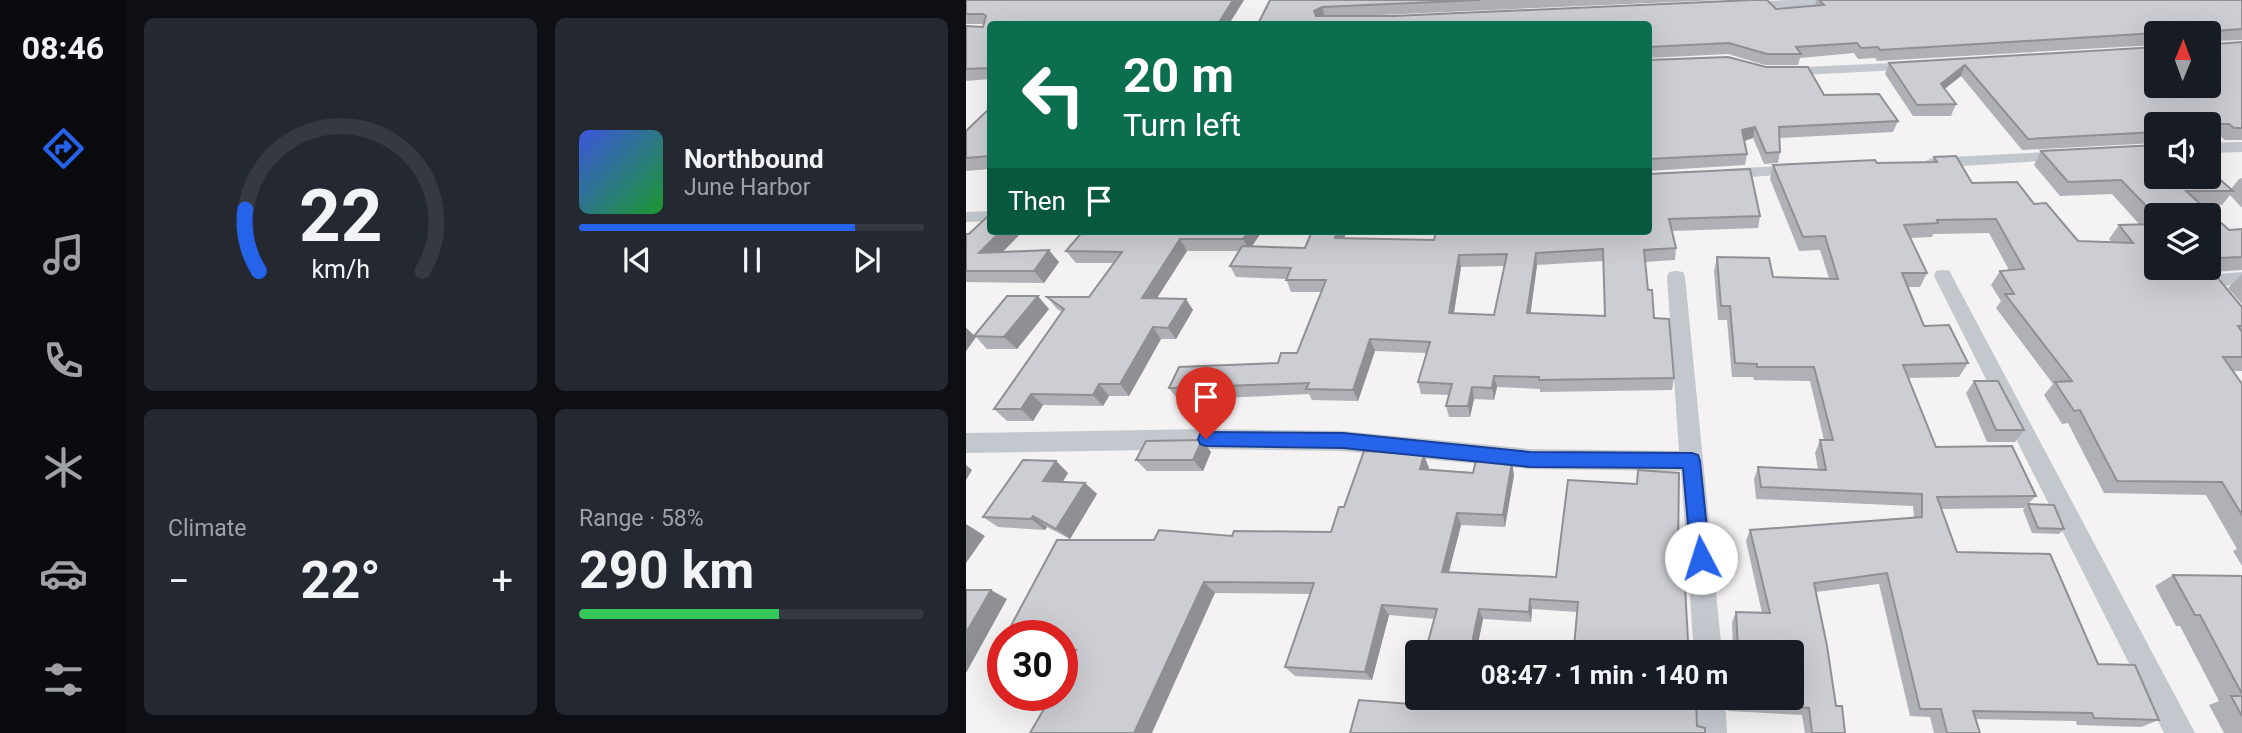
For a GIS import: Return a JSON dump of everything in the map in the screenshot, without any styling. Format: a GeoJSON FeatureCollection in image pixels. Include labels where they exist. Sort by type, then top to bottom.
{"type":"FeatureCollection","features":[{"type":"Feature","properties":{"kind":"street"},"geometry":{"type":"LineString","coordinates":[[1730,6],[1856,0]]}},
{"type":"Feature","properties":{"kind":"street"},"geometry":{"type":"LineString","coordinates":[[1768,72],[1926,66]]}},
{"type":"Feature","properties":{"kind":"street"},"geometry":{"type":"LineString","coordinates":[[2221,148],[2242,147]]}},
{"type":"Feature","properties":{"kind":"street"},"geometry":{"type":"LineString","coordinates":[[1919,163],[2086,155]]}},
{"type":"Feature","properties":{"kind":"street"},"geometry":{"type":"LineString","coordinates":[[1710,174],[1807,169]]}},
{"type":"Feature","properties":{"kind":"street"},"geometry":{"type":"LineString","coordinates":[[966,217],[987,216]]}},
{"type":"Feature","properties":{"kind":"street"},"geometry":{"type":"LineString","coordinates":[[1942,276],[2180,733]]}},
{"type":"Feature","properties":{"kind":"street"},"geometry":{"type":"LineString","coordinates":[[1676,277],[1707,640]]}},
{"type":"Feature","properties":{"kind":"street"},"geometry":{"type":"LineString","coordinates":[[2242,278],[2214,280],[2210,284],[2242,320]]}},
{"type":"Feature","properties":{"kind":"street"},"geometry":{"type":"LineString","coordinates":[[966,443],[1206,439],[1343,441],[1530,459],[1692,461]]}},
{"type":"Feature","properties":{"kind":"street"},"geometry":{"type":"LineString","coordinates":[[1711,710],[1712,733]]}},
{"type":"Feature","properties":{"kind":"building"},"geometry":{"type":"Polygon","coordinates":[[[966,0],[1233,0],[1220,21],[987,21],[987,68],[966,69],[966,26],[983,27],[986,16],[966,14],[966,0]]]}},
{"type":"Feature","properties":{"kind":"building"},"geometry":{"type":"Polygon","coordinates":[[[1270,0],[1480,0],[1322,7],[1314,11],[1316,16],[1393,16],[1752,0],[1767,0],[1776,9],[1824,5],[1819,0],[2242,0],[2242,29],[2221,31],[2221,21],[2144,21],[2144,34],[1880,50],[1878,47],[1861,48],[1857,43],[1796,47],[1801,54],[1767,54],[1729,43],[1652,47],[1652,21],[1260,21],[1270,0]]]}},
{"type":"Feature","properties":{"kind":"building"},"geometry":{"type":"Polygon","coordinates":[[[2242,42],[2242,128],[2221,124],[2221,112],[2144,112],[2144,133],[2028,139],[1965,65],[1941,84],[1956,104],[1917,105],[1889,63],[2144,48],[2144,98],[2221,98],[2221,44],[2242,42]]]}},
{"type":"Feature","properties":{"kind":"building"},"geometry":{"type":"Polygon","coordinates":[[[1728,57],[1766,67],[1808,67],[1824,95],[1879,94],[1898,121],[1779,127],[1780,152],[1766,153],[1755,127],[1742,130],[1747,154],[1652,159],[1652,60],[1728,57]]]}},
{"type":"Feature","properties":{"kind":"building"},"geometry":{"type":"Polygon","coordinates":[[[987,111],[987,156],[966,158],[966,131],[987,111]]]}},
{"type":"Feature","properties":{"kind":"building"},"geometry":{"type":"Polygon","coordinates":[[[2144,146],[2144,189],[2221,189],[2221,180],[2233,191],[2186,191],[2199,203],[2144,204],[2121,180],[2068,182],[2041,151],[2144,146]]]}},
{"type":"Feature","properties":{"kind":"building"},"geometry":{"type":"Polygon","coordinates":[[[1956,156],[1972,183],[2017,182],[2034,204],[2046,203],[2078,241],[2133,243],[2119,225],[2144,224],[2144,280],[2219,280],[2242,307],[2242,326],[2238,326],[2242,332],[2242,357],[2223,357],[2242,384],[2242,515],[2222,482],[2117,481],[2080,410],[2074,411],[2055,382],[2072,381],[2005,294],[2014,294],[2000,271],[2024,269],[1996,219],[1937,220],[1938,223],[1904,225],[1927,273],[1902,273],[1924,326],[1949,325],[1968,363],[1903,365],[1936,447],[2012,446],[2036,496],[1937,497],[1957,552],[2050,554],[2098,664],[2135,665],[2159,720],[2094,718],[2092,713],[1973,711],[1980,733],[1947,733],[1941,709],[1920,709],[1887,573],[1814,583],[1836,706],[1842,706],[1845,733],[1812,733],[1809,708],[1804,708],[1804,640],[1738,640],[1736,612],[1770,613],[1750,530],[1922,517],[1922,494],[1761,487],[1758,467],[1826,470],[1820,440],[1833,440],[1814,367],[1757,367],[1757,364],[1735,363],[1730,306],[1721,306],[1717,257],[1769,258],[1773,277],[1838,279],[1825,236],[1803,237],[1773,165],[1875,160],[1877,163],[1937,162],[1934,157],[1956,156]]]}},
{"type":"Feature","properties":{"kind":"building"},"geometry":{"type":"Polygon","coordinates":[[[1750,169],[1760,216],[1669,219],[1676,248],[1644,250],[1654,318],[1669,319],[1674,378],[1539,380],[1539,377],[1494,376],[1492,388],[1472,387],[1468,406],[1446,406],[1452,384],[1418,382],[1430,342],[1370,339],[1353,390],[1306,389],[1309,383],[1169,388],[1179,367],[1278,363],[1281,353],[1297,353],[1326,280],[1286,280],[1291,268],[1230,266],[1242,246],[1305,248],[1310,235],[1434,240],[1435,235],[1652,235],[1652,174],[1750,169]],[[1603,249],[1536,253],[1527,313],[1605,316],[1603,249]],[[1507,254],[1459,255],[1449,313],[1494,315],[1507,254]]]}},
{"type":"Feature","properties":{"kind":"building"},"geometry":{"type":"Polygon","coordinates":[[[987,217],[987,235],[997,235],[979,253],[1049,250],[1034,271],[966,271],[966,234],[987,217]]]}},
{"type":"Feature","properties":{"kind":"building"},"geometry":{"type":"Polygon","coordinates":[[[2221,223],[2229,230],[2242,229],[2242,257],[2221,258],[2221,223]]]}},
{"type":"Feature","properties":{"kind":"building"},"geometry":{"type":"Polygon","coordinates":[[[1080,235],[1246,235],[1243,239],[1180,239],[1142,298],[1186,299],[1168,328],[1153,327],[1120,384],[1099,384],[1093,395],[1031,394],[1021,409],[994,409],[1064,309],[1047,297],[1089,297],[1122,252],[1066,251],[1080,235]]]}},
{"type":"Feature","properties":{"kind":"building"},"geometry":{"type":"Polygon","coordinates":[[[1007,296],[1038,296],[1004,337],[974,336],[1007,296]]]}},
{"type":"Feature","properties":{"kind":"building"},"geometry":{"type":"Polygon","coordinates":[[[1974,381],[1998,381],[2024,430],[1996,430],[1974,381]]]}},
{"type":"Feature","properties":{"kind":"building"},"geometry":{"type":"Polygon","coordinates":[[[1202,440],[1193,460],[1136,460],[1146,441],[1202,440]]]}},
{"type":"Feature","properties":{"kind":"building"},"geometry":{"type":"Polygon","coordinates":[[[1364,451],[1424,455],[1420,469],[1473,473],[1476,460],[1512,462],[1503,515],[1457,513],[1442,572],[1556,577],[1568,480],[1637,484],[1638,470],[1679,473],[1678,550],[1683,550],[1688,640],[1575,640],[1578,602],[1530,599],[1529,612],[1479,609],[1473,640],[1429,640],[1437,609],[1382,605],[1365,672],[1285,667],[1314,583],[1204,582],[1134,733],[1030,733],[1043,711],[1078,711],[1078,620],[1014,620],[1057,540],[1154,540],[1159,530],[1232,536],[1234,531],[1331,532],[1339,507],[1344,507],[1364,451]]]}},
{"type":"Feature","properties":{"kind":"building"},"geometry":{"type":"Polygon","coordinates":[[[1023,460],[1056,461],[1043,481],[1085,483],[1056,529],[1033,516],[1031,519],[983,517],[1023,460]]]}},
{"type":"Feature","properties":{"kind":"building"},"geometry":{"type":"Polygon","coordinates":[[[2028,504],[2054,505],[2064,529],[2038,528],[2028,504]]]}},
{"type":"Feature","properties":{"kind":"building"},"geometry":{"type":"Polygon","coordinates":[[[2173,575],[2242,576],[2242,694],[2200,615],[2195,615],[2173,575]]]}},
{"type":"Feature","properties":{"kind":"building"},"geometry":{"type":"Polygon","coordinates":[[[966,590],[991,590],[966,633],[966,590]]]}},
{"type":"Feature","properties":{"kind":"building"},"geometry":{"type":"Polygon","coordinates":[[[2231,696],[2242,696],[2242,716],[2231,696]]]}},
{"type":"Feature","properties":{"kind":"building"},"geometry":{"type":"Polygon","coordinates":[[[1359,700],[1405,704],[1405,710],[1696,710],[1697,726],[1705,728],[1705,733],[1350,733],[1359,700]]]}},
{"type":"Feature","properties":{"kind":"route"},"geometry":{"type":"LineString","coordinates":[[1206,439],[1343,441],[1530,459],[1692,461],[1701,558]]}}]}
